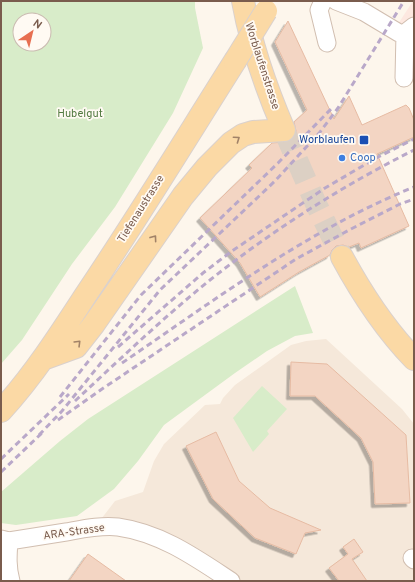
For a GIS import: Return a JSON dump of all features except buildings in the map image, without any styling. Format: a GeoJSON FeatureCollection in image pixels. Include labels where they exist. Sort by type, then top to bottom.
{"type":"FeatureCollection","features":[{"type":"Feature","properties":{"kind":"main road","name":"Worblaufenstrasse"},"geometry":{"type":"LineString","coordinates":[[43,359],[76,347],[94,324],[183,196],[207,167],[231,143],[243,134],[284,130],[270,98],[253,44],[243,1]]}},
{"type":"Feature","properties":{"kind":"main road","name":"Tiefenaustrasse"},"geometry":{"type":"LineString","coordinates":[[1,411],[17,394],[43,359],[100,275],[269,6]]}},
{"type":"Feature","properties":{"kind":"main road"},"geometry":{"type":"LineString","coordinates":[[342,257],[356,283],[379,318],[414,359]]}},
{"type":"Feature","properties":{"kind":"street"},"geometry":{"type":"LineString","coordinates":[[323,1],[319,10],[327,43]]}},
{"type":"Feature","properties":{"kind":"street"},"geometry":{"type":"LineString","coordinates":[[336,1],[364,12],[399,34],[410,30],[404,78]]}},
{"type":"Feature","properties":{"kind":"street","name":"ARA-Strasse"},"geometry":{"type":"LineString","coordinates":[[5,540],[96,527],[117,527],[137,531],[167,542],[231,581]]}},
{"type":"Feature","properties":{"kind":"street"},"geometry":{"type":"LineString","coordinates":[[5,540],[8,573],[11,581]]}},
{"type":"Feature","properties":{"kind":"shaded area"},"geometry":{"type":"Polygon","coordinates":[[[414,1],[414,41],[398,24],[414,1]]]}},
{"type":"Feature","properties":{"kind":"shaded area"},"geometry":{"type":"Polygon","coordinates":[[[326,339],[402,409],[414,424],[414,581],[231,581],[187,553],[95,527],[115,501],[143,492],[154,461],[164,444],[205,405],[220,404],[223,398],[235,385],[291,345],[306,341],[326,339]]]}},
{"type":"Feature","properties":{"kind":"green space","name":"Hubelgut"},"geometry":{"type":"Polygon","coordinates":[[[1,1],[195,1],[203,48],[173,113],[115,207],[72,264],[22,340],[1,364],[1,1]]]}},
{"type":"Feature","properties":{"kind":"green space"},"geometry":{"type":"Polygon","coordinates":[[[295,286],[313,333],[295,336],[267,351],[164,425],[138,461],[114,489],[77,516],[16,525],[1,523],[1,492],[60,441],[88,419],[295,286]]]}},
{"type":"Feature","properties":{"kind":"green space"},"geometry":{"type":"Polygon","coordinates":[[[262,386],[287,409],[267,431],[269,434],[253,452],[233,418],[262,386]]]}},
{"type":"Feature","properties":{"kind":"tunnel"},"geometry":{"type":"LineString","coordinates":[[284,130],[316,204],[342,257]]}},
{"type":"Feature","properties":{"kind":"railway"},"geometry":{"type":"LineString","coordinates":[[39,435],[62,411],[160,290],[275,181],[320,132],[338,108],[404,1]]}},
{"type":"Feature","properties":{"kind":"railway"},"geometry":{"type":"LineString","coordinates":[[60,397],[141,295],[278,163],[332,108]]}},
{"type":"Feature","properties":{"kind":"railway"},"geometry":{"type":"LineString","coordinates":[[118,347],[203,273],[232,251],[325,188],[378,157],[414,139]]}},
{"type":"Feature","properties":{"kind":"railway"},"geometry":{"type":"LineString","coordinates":[[75,401],[175,309],[210,280],[258,244],[283,226],[334,194],[414,150]]}},
{"type":"Feature","properties":{"kind":"railway"},"geometry":{"type":"LineString","coordinates":[[122,363],[264,267],[300,245],[375,204],[414,187]]}},
{"type":"Feature","properties":{"kind":"railway"},"geometry":{"type":"LineString","coordinates":[[58,420],[296,259],[400,204],[414,199]]}},
{"type":"Feature","properties":{"kind":"railway"},"geometry":{"type":"LineString","coordinates":[[1,459],[69,394]]}},
{"type":"Feature","properties":{"kind":"railway"},"geometry":{"type":"LineString","coordinates":[[1,472],[43,432]]}},
{"type":"Feature","properties":{"kind":"place","name":"Worblaufen"},"geometry":{"type":"Point","coordinates":[364,140]}},
{"type":"Feature","properties":{"kind":"place","name":"Coop"},"geometry":{"type":"Point","coordinates":[342,158]}}]}
